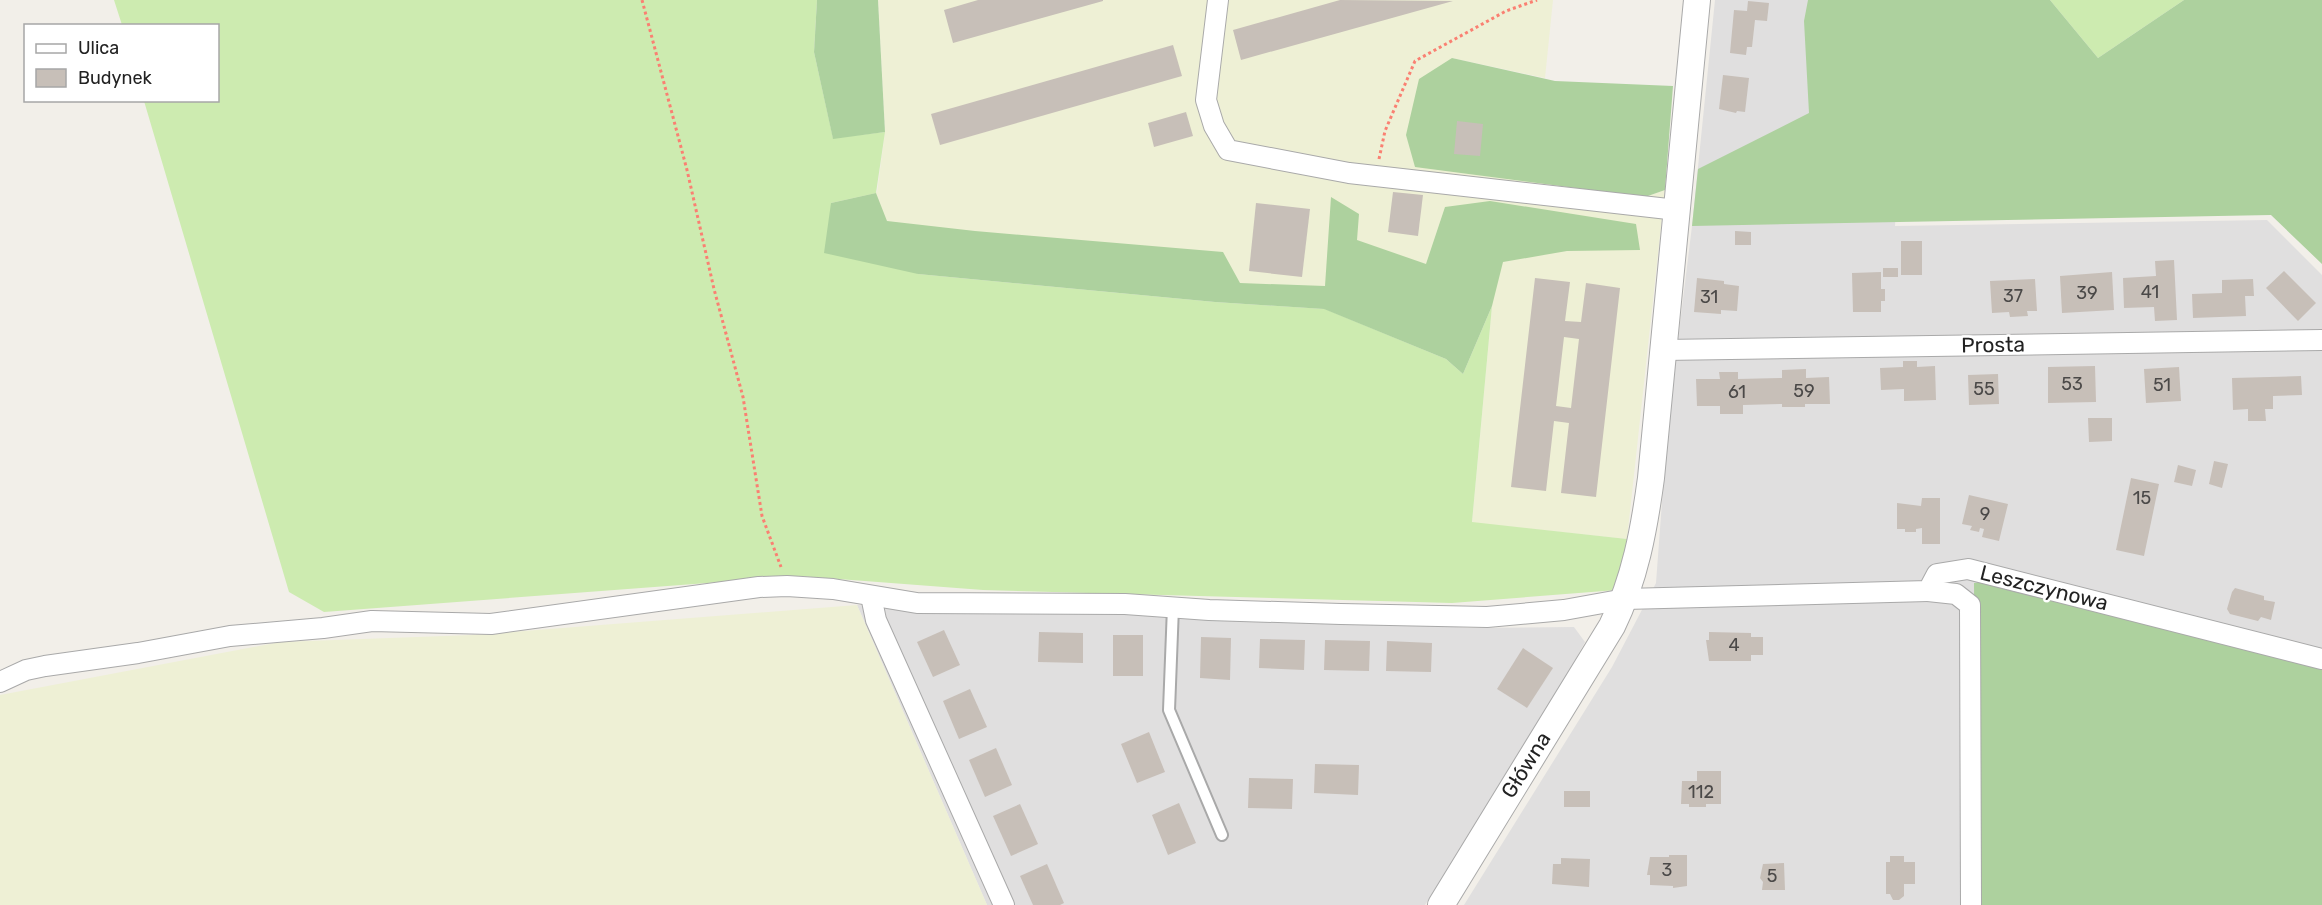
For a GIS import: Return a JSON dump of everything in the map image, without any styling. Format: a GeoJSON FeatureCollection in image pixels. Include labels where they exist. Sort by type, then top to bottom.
{"type":"FeatureCollection","features":[{"type":"Feature","properties":{"kind":"street"},"geometry":{"type":"LineString","coordinates":[[1218,0],[1206,100],[1214,126],[1228,150],[1375,176],[1677,210]]}},
{"type":"Feature","properties":{"kind":"street"},"geometry":{"type":"LineString","coordinates":[[1626,599],[1642,537],[1651,478],[1697,0]]}},
{"type":"Feature","properties":{"kind":"street","name":"Prosta"},"geometry":{"type":"LineString","coordinates":[[1664,350],[2322,339]]}},
{"type":"Feature","properties":{"kind":"street","name":"Leszczynowa"},"geometry":{"type":"LineString","coordinates":[[1928,591],[1937,574],[1968,569],[2322,659]]}},
{"type":"Feature","properties":{"kind":"street"},"geometry":{"type":"LineString","coordinates":[[0,682],[26,670],[45,666],[138,653],[230,636],[323,628],[372,621],[491,624],[727,590],[787,586],[833,589],[917,603],[1125,604],[1329,614],[1498,616],[1564,610],[1626,599],[1928,591],[1956,594],[1970,605],[1971,905]]}},
{"type":"Feature","properties":{"kind":"street"},"geometry":{"type":"LineString","coordinates":[[871,596],[876,620],[1004,905]]}},
{"type":"Feature","properties":{"kind":"street","name":"Główna"},"geometry":{"type":"LineString","coordinates":[[1441,905],[1612,626],[1626,599]]}},
{"type":"Feature","properties":{"kind":"lane"},"geometry":{"type":"LineString","coordinates":[[1173,607],[1169,710],[1222,835]]}},
{"type":"Feature","properties":{"kind":"path"},"geometry":{"type":"LineString","coordinates":[[642,0],[743,397],[762,516],[787,586]]}},
{"type":"Feature","properties":{"kind":"path"},"geometry":{"type":"LineString","coordinates":[[1375,176],[1384,131],[1415,61],[1506,11],[1537,0]]}},
{"type":"Feature","properties":{"kind":"shaded area"},"geometry":{"type":"Polygon","coordinates":[[[1715,0],[1905,0],[1895,226],[2267,220],[2322,275],[2322,652],[1966,905],[1464,905],[1612,667],[1656,583],[1668,421],[1692,226],[1715,0]]]}},
{"type":"Feature","properties":{"kind":"shaded area"},"geometry":{"type":"Polygon","coordinates":[[[857,605],[991,612],[1346,618],[1468,628],[1574,627],[1585,642],[1542,721],[1425,905],[987,905],[857,605]]]}},
{"type":"Feature","properties":{"kind":"green space"},"geometry":{"type":"Polygon","coordinates":[[[114,0],[817,0],[814,52],[833,138],[885,132],[876,193],[831,203],[918,274],[1215,302],[1325,309],[1446,359],[1463,374],[1492,306],[1472,522],[1627,539],[1617,590],[1452,603],[983,590],[799,576],[324,612],[289,592],[144,102],[219,102],[219,24],[122,24],[114,0]]]}},
{"type":"Feature","properties":{"kind":"green space"},"geometry":{"type":"Polygon","coordinates":[[[817,0],[878,0],[885,132],[833,139],[814,52],[817,0]]]}},
{"type":"Feature","properties":{"kind":"green space"},"geometry":{"type":"Polygon","coordinates":[[[878,0],[1553,0],[1545,78],[1452,58],[1645,197],[1665,190],[1627,539],[1472,523],[1492,306],[918,274],[831,203],[877,192],[885,132],[878,0]]]}},
{"type":"Feature","properties":{"kind":"green space"},"geometry":{"type":"Polygon","coordinates":[[[1808,0],[2050,0],[2098,58],[2184,0],[2322,0],[2322,264],[2271,215],[1692,226],[1698,169],[1809,113],[1804,21],[1808,0]]]}},
{"type":"Feature","properties":{"kind":"green space"},"geometry":{"type":"Polygon","coordinates":[[[2050,0],[2184,0],[2098,58],[2050,0]]]}},
{"type":"Feature","properties":{"kind":"green space"},"geometry":{"type":"Polygon","coordinates":[[[1452,58],[1555,81],[1673,86],[1665,190],[1645,197],[1415,167],[1406,135],[1419,79],[1452,58]]]}},
{"type":"Feature","properties":{"kind":"green space"},"geometry":{"type":"Polygon","coordinates":[[[876,193],[887,221],[975,231],[1223,252],[1240,283],[1325,286],[1331,197],[1359,214],[1357,240],[1426,264],[1445,207],[1490,201],[1636,224],[1640,250],[1567,251],[1503,262],[1492,306],[1463,374],[1446,359],[1324,309],[1215,302],[918,274],[824,253],[831,203],[876,193]]]}},
{"type":"Feature","properties":{"kind":"green space"},"geometry":{"type":"Polygon","coordinates":[[[1998,580],[2322,664],[2322,905],[1976,905],[1974,583],[1998,580]]]}},
{"type":"Feature","properties":{"kind":"green space"},"geometry":{"type":"Polygon","coordinates":[[[857,605],[987,905],[0,905],[0,695],[280,642],[472,635],[857,605]]]}},
{"type":"Feature","properties":{"kind":"building"},"geometry":{"type":"Polygon","coordinates":[[[978,0],[1103,1],[953,43],[944,10],[978,0]]]}},
{"type":"Feature","properties":{"kind":"building"},"geometry":{"type":"Polygon","coordinates":[[[1340,0],[1453,1],[1241,60],[1233,30],[1340,0]]]}},
{"type":"Feature","properties":{"kind":"building"},"geometry":{"type":"Polygon","coordinates":[[[1748,1],[1769,3],[1767,21],[1755,20],[1752,47],[1747,47],[1746,55],[1730,53],[1734,10],[1747,11],[1748,1]]]}},
{"type":"Feature","properties":{"kind":"building"},"geometry":{"type":"Polygon","coordinates":[[[1173,45],[1182,76],[940,145],[931,114],[1173,45]]]}},
{"type":"Feature","properties":{"kind":"building"},"geometry":{"type":"Polygon","coordinates":[[[1723,75],[1749,78],[1745,112],[1737,111],[1736,113],[1719,109],[1723,75]]]}},
{"type":"Feature","properties":{"kind":"building"},"geometry":{"type":"Polygon","coordinates":[[[1186,112],[1193,136],[1154,147],[1148,123],[1186,112]]]}},
{"type":"Feature","properties":{"kind":"building"},"geometry":{"type":"Polygon","coordinates":[[[1457,121],[1483,124],[1480,156],[1454,154],[1457,121]]]}},
{"type":"Feature","properties":{"kind":"building"},"geometry":{"type":"Polygon","coordinates":[[[1393,192],[1423,195],[1418,236],[1388,232],[1393,192]]]}},
{"type":"Feature","properties":{"kind":"building"},"geometry":{"type":"Polygon","coordinates":[[[1256,203],[1310,209],[1302,277],[1249,271],[1256,203]]]}},
{"type":"Feature","properties":{"kind":"building"},"geometry":{"type":"Polygon","coordinates":[[[1735,231],[1751,232],[1751,245],[1735,245],[1735,231]]]}},
{"type":"Feature","properties":{"kind":"building"},"geometry":{"type":"Polygon","coordinates":[[[1901,241],[1922,241],[1922,275],[1901,275],[1901,241]]]}},
{"type":"Feature","properties":{"kind":"building"},"geometry":{"type":"Polygon","coordinates":[[[2174,260],[2177,320],[2155,321],[2154,307],[2124,308],[2123,278],[2156,276],[2155,261],[2174,260]]]}},
{"type":"Feature","properties":{"kind":"building"},"geometry":{"type":"Polygon","coordinates":[[[1883,268],[1898,268],[1898,277],[1883,277],[1883,268]]]}},
{"type":"Feature","properties":{"kind":"building"},"geometry":{"type":"Polygon","coordinates":[[[2284,271],[2316,303],[2298,321],[2266,288],[2284,271]]]}},
{"type":"Feature","properties":{"kind":"building"},"geometry":{"type":"Polygon","coordinates":[[[1881,272],[1881,289],[1885,289],[1885,301],[1881,301],[1881,312],[1853,312],[1852,273],[1881,272]]]}},
{"type":"Feature","properties":{"kind":"building"},"geometry":{"type":"Polygon","coordinates":[[[2112,272],[2114,310],[2062,313],[2060,276],[2112,272]]]}},
{"type":"Feature","properties":{"kind":"building"},"geometry":{"type":"Polygon","coordinates":[[[1535,278],[1570,282],[1565,321],[1581,322],[1586,283],[1620,288],[1596,497],[1561,493],[1569,423],[1554,421],[1546,491],[1511,487],[1535,278]],[[1564,337],[1556,406],[1571,408],[1579,339],[1564,337]]]}},
{"type":"Feature","properties":{"kind":"building"},"geometry":{"type":"Polygon","coordinates":[[[1697,278],[1724,281],[1724,284],[1739,286],[1737,311],[1721,310],[1721,314],[1694,312],[1697,278]]]}},
{"type":"Feature","properties":{"kind":"building"},"geometry":{"type":"Polygon","coordinates":[[[2035,279],[2037,311],[2027,311],[2028,316],[2010,317],[2009,312],[1992,313],[1990,281],[2035,279]]]}},
{"type":"Feature","properties":{"kind":"building"},"geometry":{"type":"Polygon","coordinates":[[[2253,279],[2254,296],[2245,296],[2246,316],[2193,318],[2192,294],[2222,293],[2222,280],[2253,279]]]}},
{"type":"Feature","properties":{"kind":"building"},"geometry":{"type":"Polygon","coordinates":[[[1903,361],[1917,361],[1917,367],[1935,366],[1936,400],[1904,401],[1904,389],[1881,390],[1880,368],[1903,367],[1903,361]]]}},
{"type":"Feature","properties":{"kind":"building"},"geometry":{"type":"Polygon","coordinates":[[[2095,366],[2096,402],[2048,403],[2048,367],[2095,366]]]}},
{"type":"Feature","properties":{"kind":"building"},"geometry":{"type":"Polygon","coordinates":[[[2179,367],[2181,401],[2146,403],[2144,369],[2179,367]]]}},
{"type":"Feature","properties":{"kind":"building"},"geometry":{"type":"Polygon","coordinates":[[[1806,369],[1806,378],[1829,377],[1830,404],[1805,404],[1805,407],[1782,407],[1782,404],[1743,405],[1743,414],[1720,414],[1720,406],[1697,406],[1696,379],[1720,379],[1719,372],[1738,372],[1738,379],[1782,378],[1782,370],[1806,369]]]}},
{"type":"Feature","properties":{"kind":"building"},"geometry":{"type":"Polygon","coordinates":[[[1998,374],[1999,404],[1969,405],[1968,375],[1998,374]]]}},
{"type":"Feature","properties":{"kind":"building"},"geometry":{"type":"Polygon","coordinates":[[[2301,376],[2302,395],[2273,396],[2273,409],[2265,409],[2266,421],[2248,421],[2248,409],[2233,410],[2232,378],[2301,376]]]}},
{"type":"Feature","properties":{"kind":"building"},"geometry":{"type":"Polygon","coordinates":[[[2088,418],[2112,418],[2112,441],[2089,442],[2088,418]]]}},
{"type":"Feature","properties":{"kind":"building"},"geometry":{"type":"Polygon","coordinates":[[[2214,461],[2228,464],[2222,488],[2209,484],[2214,461]]]}},
{"type":"Feature","properties":{"kind":"building"},"geometry":{"type":"Polygon","coordinates":[[[2178,465],[2196,470],[2192,486],[2174,482],[2178,465]]]}},
{"type":"Feature","properties":{"kind":"building"},"geometry":{"type":"Polygon","coordinates":[[[2131,478],[2159,484],[2144,556],[2116,550],[2131,478]]]}},
{"type":"Feature","properties":{"kind":"building"},"geometry":{"type":"Polygon","coordinates":[[[1969,495],[2008,504],[1999,541],[1982,537],[1984,529],[1980,528],[1979,532],[1970,530],[1972,526],[1962,524],[1969,495]]]}},
{"type":"Feature","properties":{"kind":"building"},"geometry":{"type":"Polygon","coordinates":[[[1922,498],[1940,498],[1940,544],[1922,544],[1922,528],[1916,529],[1916,532],[1897,529],[1897,503],[1921,506],[1922,498]]]}},
{"type":"Feature","properties":{"kind":"building"},"geometry":{"type":"Polygon","coordinates":[[[2235,588],[2264,596],[2264,600],[2275,602],[2271,620],[2261,617],[2258,621],[2230,614],[2227,609],[2235,588]]]}},
{"type":"Feature","properties":{"kind":"building"},"geometry":{"type":"Polygon","coordinates":[[[944,630],[960,665],[933,677],[917,642],[944,630]]]}},
{"type":"Feature","properties":{"kind":"building"},"geometry":{"type":"Polygon","coordinates":[[[1039,632],[1083,633],[1083,663],[1038,662],[1039,632]]]}},
{"type":"Feature","properties":{"kind":"building"},"geometry":{"type":"Polygon","coordinates":[[[1709,632],[1751,633],[1751,637],[1763,637],[1763,655],[1751,655],[1751,661],[1709,661],[1706,640],[1709,640],[1709,632]]]}},
{"type":"Feature","properties":{"kind":"building"},"geometry":{"type":"Polygon","coordinates":[[[1113,635],[1143,635],[1143,676],[1113,676],[1113,635]]]}},
{"type":"Feature","properties":{"kind":"building"},"geometry":{"type":"Polygon","coordinates":[[[1201,637],[1231,638],[1230,680],[1200,678],[1201,637]]]}},
{"type":"Feature","properties":{"kind":"building"},"geometry":{"type":"Polygon","coordinates":[[[1260,639],[1305,640],[1304,670],[1259,668],[1260,639]]]}},
{"type":"Feature","properties":{"kind":"building"},"geometry":{"type":"Polygon","coordinates":[[[1325,640],[1370,641],[1369,671],[1324,670],[1325,640]]]}},
{"type":"Feature","properties":{"kind":"building"},"geometry":{"type":"Polygon","coordinates":[[[1387,641],[1432,643],[1431,672],[1386,671],[1387,641]]]}},
{"type":"Feature","properties":{"kind":"building"},"geometry":{"type":"Polygon","coordinates":[[[1523,648],[1553,668],[1527,708],[1497,689],[1523,648]]]}},
{"type":"Feature","properties":{"kind":"building"},"geometry":{"type":"Polygon","coordinates":[[[970,689],[987,727],[959,739],[943,701],[970,689]]]}},
{"type":"Feature","properties":{"kind":"building"},"geometry":{"type":"Polygon","coordinates":[[[1149,732],[1165,772],[1137,783],[1121,744],[1149,732]]]}},
{"type":"Feature","properties":{"kind":"building"},"geometry":{"type":"Polygon","coordinates":[[[996,748],[1012,785],[985,797],[969,760],[996,748]]]}},
{"type":"Feature","properties":{"kind":"building"},"geometry":{"type":"Polygon","coordinates":[[[1315,764],[1359,765],[1358,795],[1314,793],[1315,764]]]}},
{"type":"Feature","properties":{"kind":"building"},"geometry":{"type":"Polygon","coordinates":[[[1697,771],[1721,771],[1721,804],[1689,807],[1689,804],[1681,804],[1682,781],[1697,781],[1697,771]]]}},
{"type":"Feature","properties":{"kind":"building"},"geometry":{"type":"Polygon","coordinates":[[[1249,778],[1293,779],[1292,809],[1248,808],[1249,778]]]}},
{"type":"Feature","properties":{"kind":"building"},"geometry":{"type":"Polygon","coordinates":[[[1564,791],[1590,791],[1590,807],[1564,807],[1564,791]]]}},
{"type":"Feature","properties":{"kind":"building"},"geometry":{"type":"Polygon","coordinates":[[[1179,803],[1196,843],[1168,855],[1152,815],[1179,803]]]}},
{"type":"Feature","properties":{"kind":"building"},"geometry":{"type":"Polygon","coordinates":[[[1020,804],[1038,844],[1011,856],[993,816],[1020,804]]]}},
{"type":"Feature","properties":{"kind":"building"},"geometry":{"type":"Polygon","coordinates":[[[1669,855],[1687,855],[1687,886],[1673,888],[1673,886],[1650,885],[1650,875],[1647,875],[1650,857],[1669,857],[1669,855]]]}},
{"type":"Feature","properties":{"kind":"building"},"geometry":{"type":"Polygon","coordinates":[[[1890,856],[1904,856],[1904,862],[1915,862],[1915,884],[1904,884],[1904,896],[1899,900],[1893,900],[1890,894],[1886,894],[1886,862],[1890,862],[1890,856]]]}},
{"type":"Feature","properties":{"kind":"building"},"geometry":{"type":"Polygon","coordinates":[[[1561,858],[1590,859],[1589,887],[1552,884],[1553,864],[1561,864],[1561,858]]]}},
{"type":"Feature","properties":{"kind":"building"},"geometry":{"type":"Polygon","coordinates":[[[1784,863],[1785,890],[1762,890],[1763,882],[1760,878],[1763,864],[1784,863]]]}},
{"type":"Feature","properties":{"kind":"building"},"geometry":{"type":"Polygon","coordinates":[[[1047,864],[1064,903],[1033,905],[1020,876],[1047,864]]]}}]}
